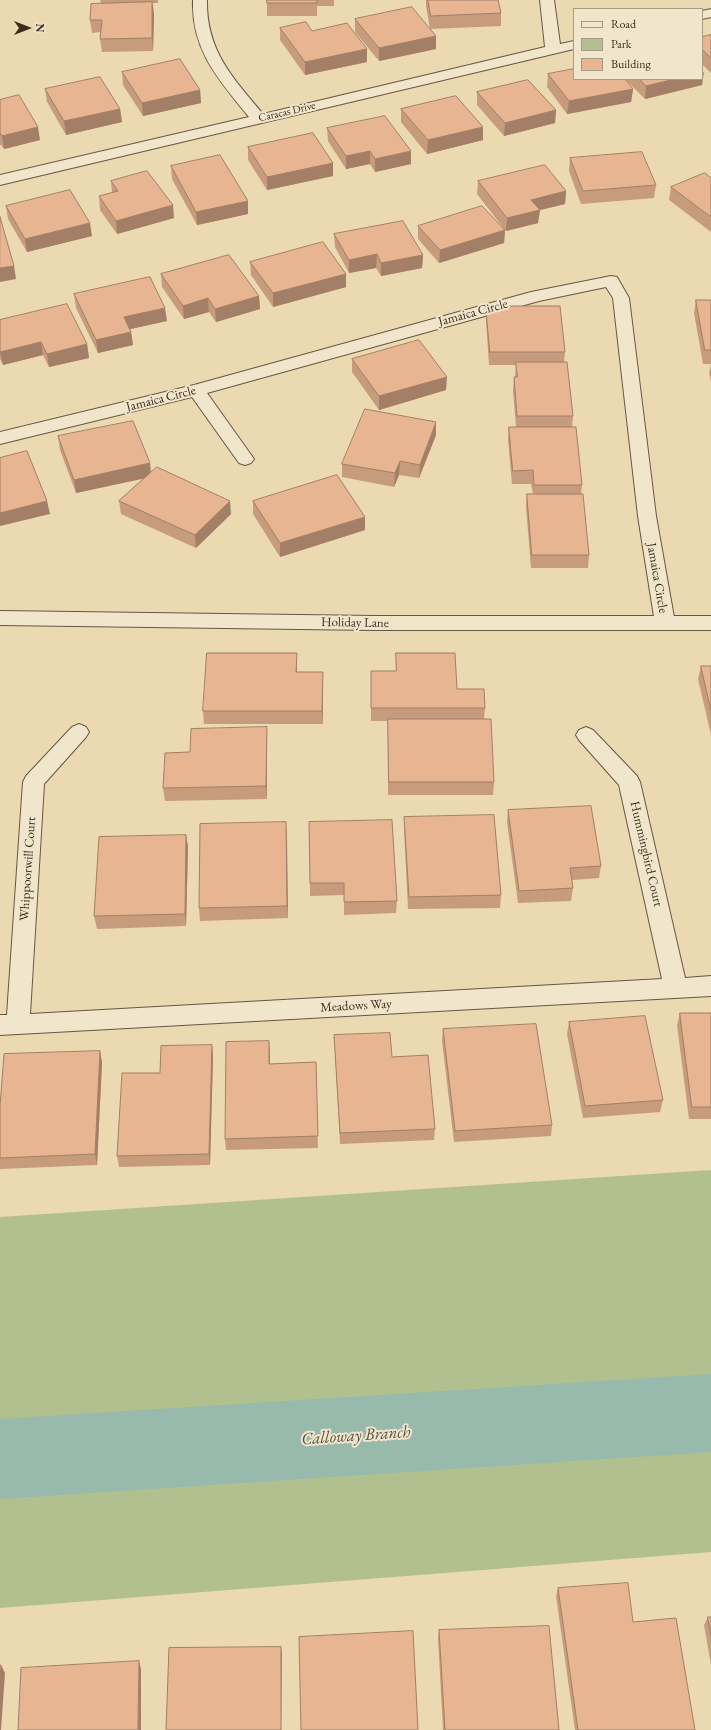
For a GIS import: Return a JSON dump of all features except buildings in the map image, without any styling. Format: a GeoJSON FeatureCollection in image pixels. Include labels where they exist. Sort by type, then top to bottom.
{"type":"FeatureCollection","features":[{"type":"Feature","properties":{"kind":"street"},"geometry":{"type":"LineString","coordinates":[[200,0],[199,21],[203,37],[226,78],[259,119]]}},
{"type":"Feature","properties":{"kind":"street"},"geometry":{"type":"LineString","coordinates":[[547,0],[553,49]]}},
{"type":"Feature","properties":{"kind":"street","name":"Caracas Drive"},"geometry":{"type":"LineString","coordinates":[[0,180],[573,44]]}},
{"type":"Feature","properties":{"kind":"street","name":"Jamaica Circle"},"geometry":{"type":"LineString","coordinates":[[0,438],[196,390],[537,296],[611,281],[621,298],[647,516],[665,623]]}},
{"type":"Feature","properties":{"kind":"street"},"geometry":{"type":"LineString","coordinates":[[196,390],[245,459]]}},
{"type":"Feature","properties":{"kind":"street","name":"Holiday Lane"},"geometry":{"type":"LineString","coordinates":[[0,618],[374,623],[711,623]]}},
{"type":"Feature","properties":{"kind":"street","name":"Whippoorwill Court"},"geometry":{"type":"LineString","coordinates":[[9,1024],[34,782],[79,732]]}},
{"type":"Feature","properties":{"kind":"street","name":"Hummingbird Court"},"geometry":{"type":"LineString","coordinates":[[586,735],[629,782],[676,988]]}},
{"type":"Feature","properties":{"kind":"street","name":"Meadows Way"},"geometry":{"type":"LineString","coordinates":[[9,1024],[711,986]]}},
{"type":"Feature","properties":{"kind":"green space"},"geometry":{"type":"Polygon","coordinates":[[[711,1170],[711,1552],[0,1608],[0,1217],[711,1170]]]}},
{"type":"Feature","properties":{"kind":"waterway","name":"Calloway Branch"},"geometry":{"type":"LineString","coordinates":[[0,1459],[711,1413]]}}]}
